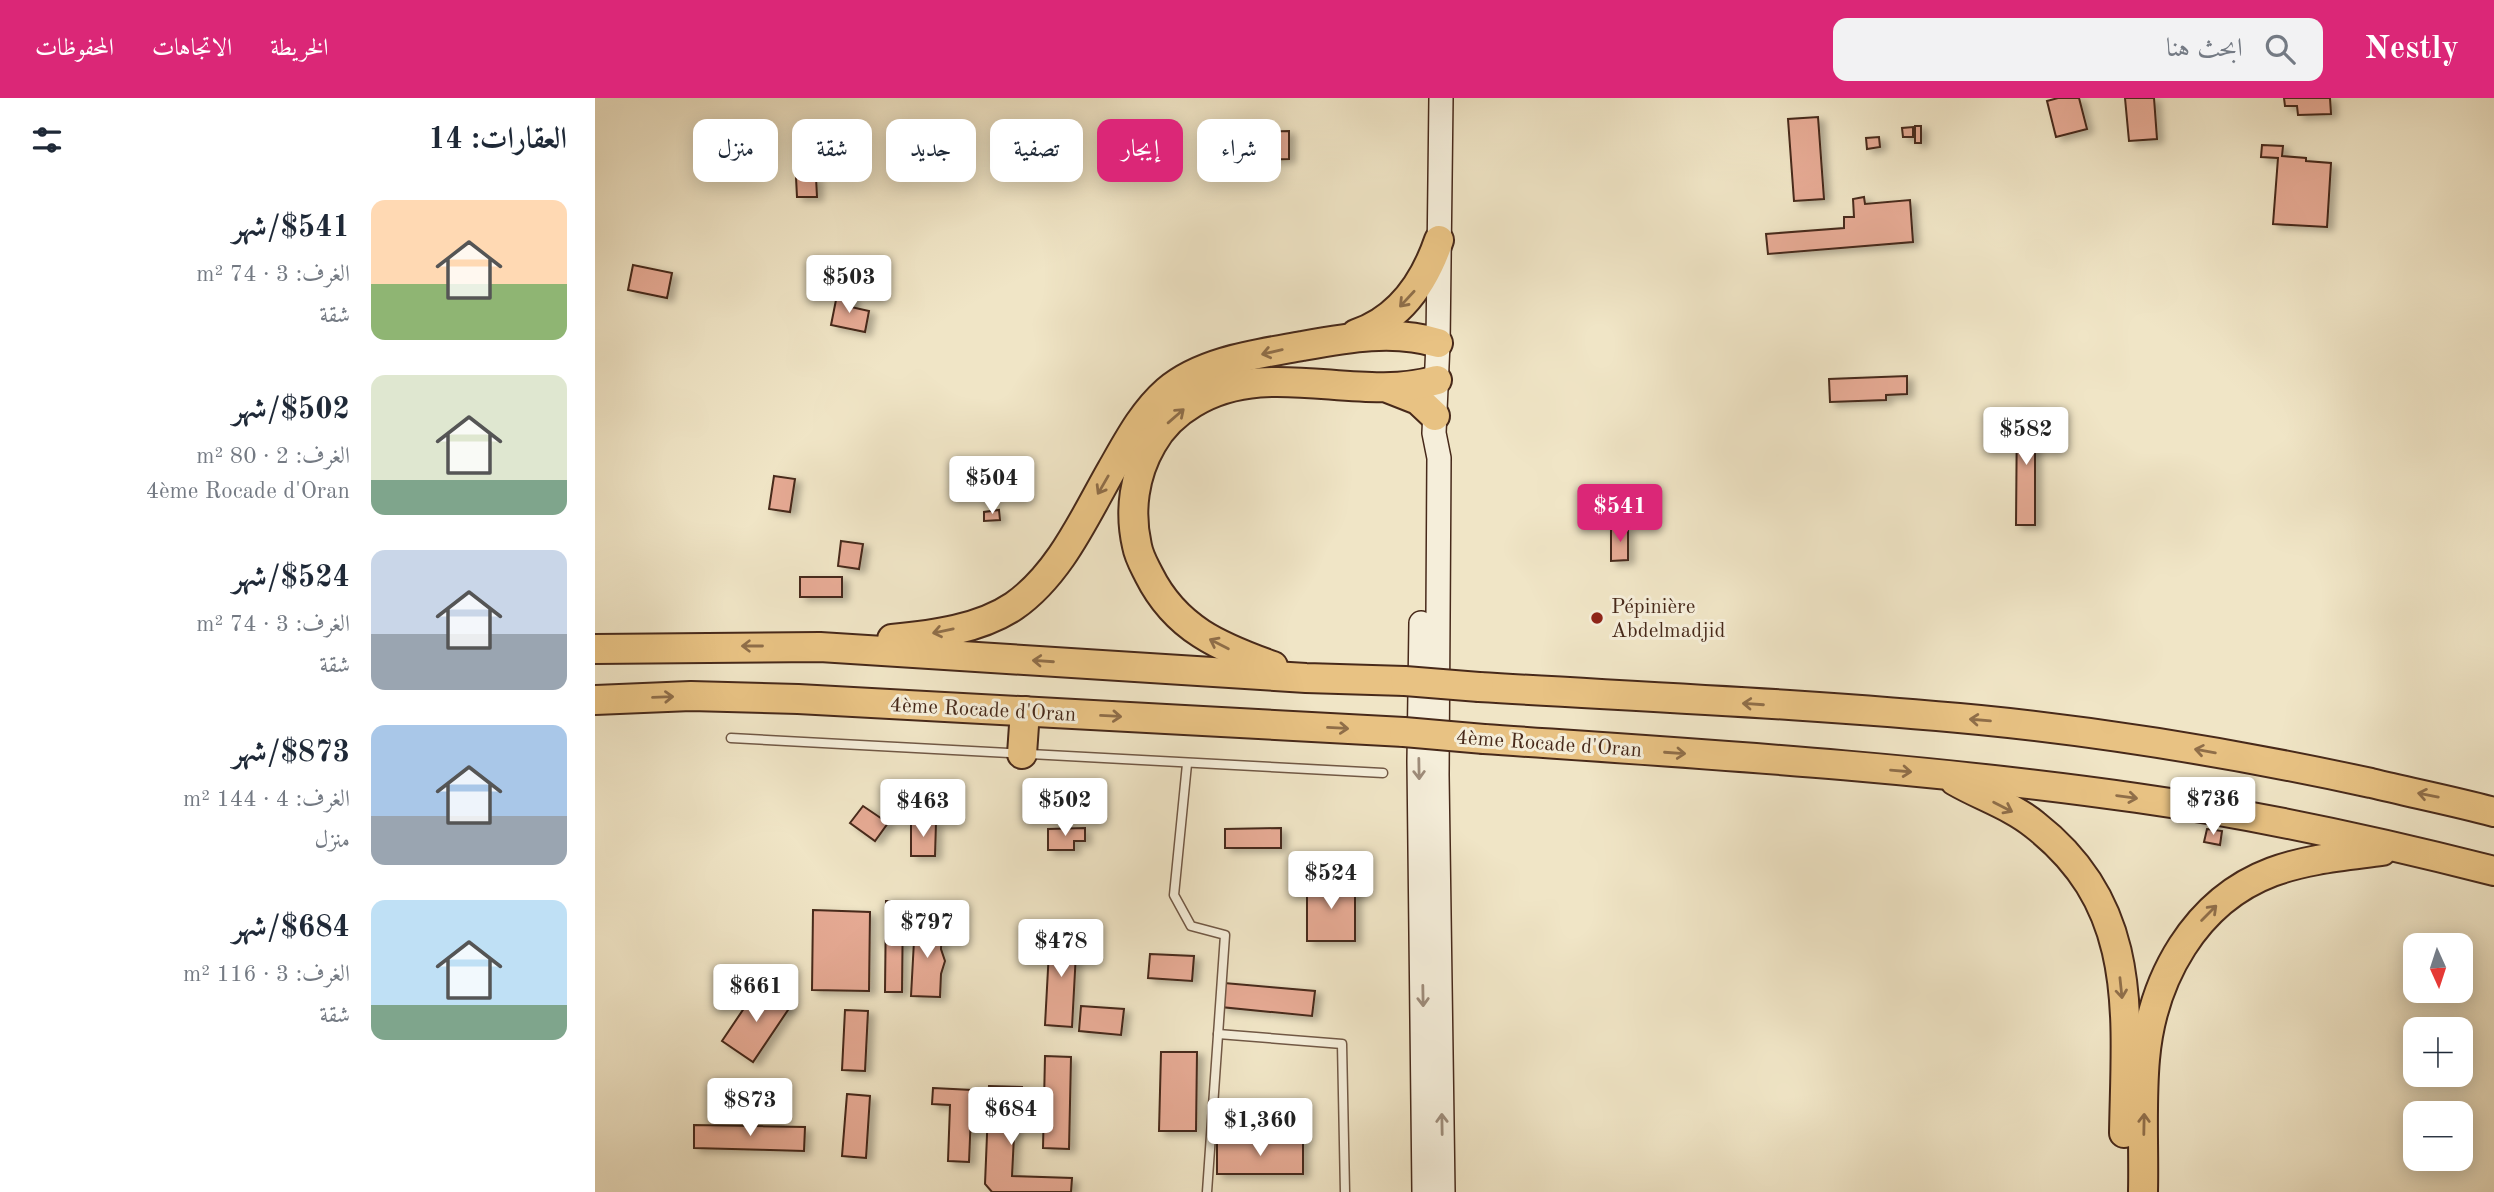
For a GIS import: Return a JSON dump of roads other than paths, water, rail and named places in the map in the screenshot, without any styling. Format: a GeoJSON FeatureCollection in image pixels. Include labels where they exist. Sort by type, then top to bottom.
{"type":"FeatureCollection","features":[{"type":"Feature","properties":{"kind":"highway"},"geometry":{"type":"LineString","coordinates":[[1339,339],[1363,331],[1385,319],[1403,303],[1419,285],[1439,240]]}},
{"type":"Feature","properties":{"kind":"highway"},"geometry":{"type":"LineString","coordinates":[[820,647],[941,633],[979,623],[1013,607],[1032,592],[1054,567],[1141,419],[1168,390],[1195,373],[1279,350],[1339,339],[1409,336],[1439,343]]}},
{"type":"Feature","properties":{"kind":"highway"},"geometry":{"type":"LineString","coordinates":[[1306,678],[1216,644],[1184,622],[1156,590],[1139,555],[1133,526],[1134,490],[1147,453],[1159,430],[1182,410],[1227,386],[1263,381],[1387,388],[1437,380]]}},
{"type":"Feature","properties":{"kind":"highway"},"geometry":{"type":"LineString","coordinates":[[1387,388],[1418,400],[1435,424]]}},
{"type":"Feature","properties":{"kind":"highway"},"geometry":{"type":"LineString","coordinates":[[595,649],[820,647],[1306,678],[1405,681],[1981,720],[2075,731],[2298,766],[2440,797],[2494,813]]}},
{"type":"Feature","properties":{"kind":"highway","name":"4ème Rocade d'Oran"},"geometry":{"type":"LineString","coordinates":[[595,700],[691,696],[1404,732],[1943,775],[2140,798],[2400,848],[2494,871]]}},
{"type":"Feature","properties":{"kind":"highway"},"geometry":{"type":"LineString","coordinates":[[1022,754],[1024,711]]}},
{"type":"Feature","properties":{"kind":"highway"},"geometry":{"type":"LineString","coordinates":[[1943,775],[2032,822],[2079,867],[2103,906],[2115,937],[2126,1040],[2124,1192]]}},
{"type":"Feature","properties":{"kind":"highway"},"geometry":{"type":"LineString","coordinates":[[2143,1192],[2145,1060],[2148,1035],[2161,985],[2186,939],[2221,902],[2252,880],[2270,872],[2308,862],[2400,848]]}},
{"type":"Feature","properties":{"kind":"main road"},"geometry":{"type":"LineString","coordinates":[[1441,98],[1439,343],[1435,424],[1439,458],[1437,775],[1443,1192]]}},
{"type":"Feature","properties":{"kind":"main road"},"geometry":{"type":"LineString","coordinates":[[1424,1192],[1419,761],[1424,468],[1435,424]]}},
{"type":"Feature","properties":{"kind":"lane"},"geometry":{"type":"LineString","coordinates":[[731,738],[1383,773]]}},
{"type":"Feature","properties":{"kind":"lane"},"geometry":{"type":"LineString","coordinates":[[1187,764],[1174,895],[1191,926],[1225,935],[1207,1192]]}},
{"type":"Feature","properties":{"kind":"lane"},"geometry":{"type":"LineString","coordinates":[[1219,1034],[1342,1044],[1345,1192]]}},
{"type":"Feature","properties":{"kind":"place","name":"Pépinière Abdelmadjid"},"geometry":{"type":"Point","coordinates":[1597,618]}}]}
